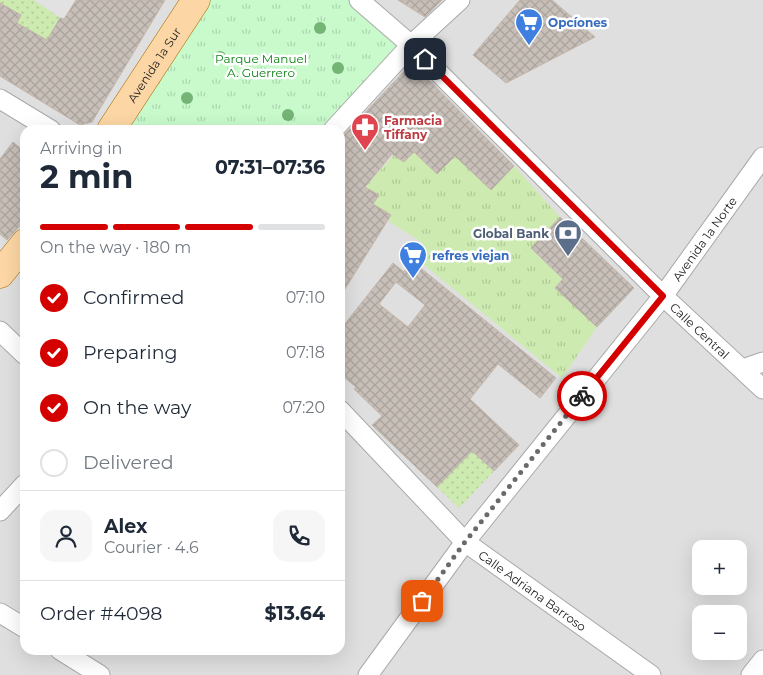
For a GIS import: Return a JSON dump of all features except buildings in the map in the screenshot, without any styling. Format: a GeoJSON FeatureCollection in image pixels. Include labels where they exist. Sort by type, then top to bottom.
{"type":"FeatureCollection","features":[{"type":"Feature","properties":{"kind":"main road","name":"Avenida 1a Sur"},"geometry":{"type":"LineString","coordinates":[[114,125],[196,0]]}},
{"type":"Feature","properties":{"kind":"main road"},"geometry":{"type":"LineString","coordinates":[[0,274],[20,249]]}},
{"type":"Feature","properties":{"kind":"street","name":"Calle Central"},"geometry":{"type":"LineString","coordinates":[[359,0],[411,45],[663,296],[763,389]]}},
{"type":"Feature","properties":{"kind":"street"},"geometry":{"type":"LineString","coordinates":[[338,125],[411,45],[460,0]]}},
{"type":"Feature","properties":{"kind":"street"},"geometry":{"type":"LineString","coordinates":[[0,99],[43,125]]}},
{"type":"Feature","properties":{"kind":"street","name":"Avenida 1a Norte"},"geometry":{"type":"LineString","coordinates":[[368,675],[465,542],[663,296],[763,157]]}},
{"type":"Feature","properties":{"kind":"street"},"geometry":{"type":"LineString","coordinates":[[0,332],[20,350]]}},
{"type":"Feature","properties":{"kind":"street"},"geometry":{"type":"LineString","coordinates":[[743,369],[763,362]]}},
{"type":"Feature","properties":{"kind":"street","name":"Calle Adriana Barroso"},"geometry":{"type":"LineString","coordinates":[[345,415],[465,542],[651,675]]}},
{"type":"Feature","properties":{"kind":"street"},"geometry":{"type":"LineString","coordinates":[[0,511],[20,489]]}},
{"type":"Feature","properties":{"kind":"street"},"geometry":{"type":"LineString","coordinates":[[0,613],[20,625]]}},
{"type":"Feature","properties":{"kind":"street"},"geometry":{"type":"LineString","coordinates":[[68,655],[100,675]]}},
{"type":"Feature","properties":{"kind":"street"},"geometry":{"type":"LineString","coordinates":[[751,675],[763,660]]}},
{"type":"Feature","properties":{"kind":"shaded area"},"geometry":{"type":"Polygon","coordinates":[[[0,0],[763,0],[763,675],[0,675],[0,0]]]}},
{"type":"Feature","properties":{"kind":"shaded area"},"geometry":{"type":"Polygon","coordinates":[[[34,0],[76,0],[64,19],[34,0]]]}},
{"type":"Feature","properties":{"kind":"green space"},"geometry":{"type":"Polygon","coordinates":[[[0,0],[34,0],[60,18],[47,40],[29,30],[0,52],[21,15],[0,3],[0,0]]]}},
{"type":"Feature","properties":{"kind":"green space","name":"Parque Manuel A. Guerrero"},"geometry":{"type":"Polygon","coordinates":[[[196,0],[359,0],[411,45],[332,125],[114,125],[196,0]]]}},
{"type":"Feature","properties":{"kind":"green space"},"geometry":{"type":"Polygon","coordinates":[[[480,132],[465,165],[491,190],[514,166],[560,217],[531,249],[563,279],[555,288],[597,327],[562,378],[417,259],[423,243],[388,221],[391,215],[373,204],[379,195],[365,187],[394,155],[404,162],[414,152],[437,174],[480,132]]]}},
{"type":"Feature","properties":{"kind":"green space"},"geometry":{"type":"Polygon","coordinates":[[[472,451],[494,471],[459,508],[437,487],[472,451]]]}},
{"type":"Feature","properties":{"kind":"way so far"},"geometry":{"type":"LineString","coordinates":[[422,601],[465,542],[582,396]]}},
{"type":"Feature","properties":{"kind":"place","name":"Opcíones"},"geometry":{"type":"Point","coordinates":[529,46]}},
{"type":"Feature","properties":{"kind":"place","name":"Farmacia Tiffany"},"geometry":{"type":"Point","coordinates":[365,151]}},
{"type":"Feature","properties":{"kind":"place","name":"Global Bank"},"geometry":{"type":"Point","coordinates":[568,257]}},
{"type":"Feature","properties":{"kind":"place","name":"refres viejan"},"geometry":{"type":"Point","coordinates":[413,279]}},
{"type":"Feature","properties":{"kind":"route"},"geometry":{"type":"LineString","coordinates":[[425,59],[663,296],[582,396]]}}]}
